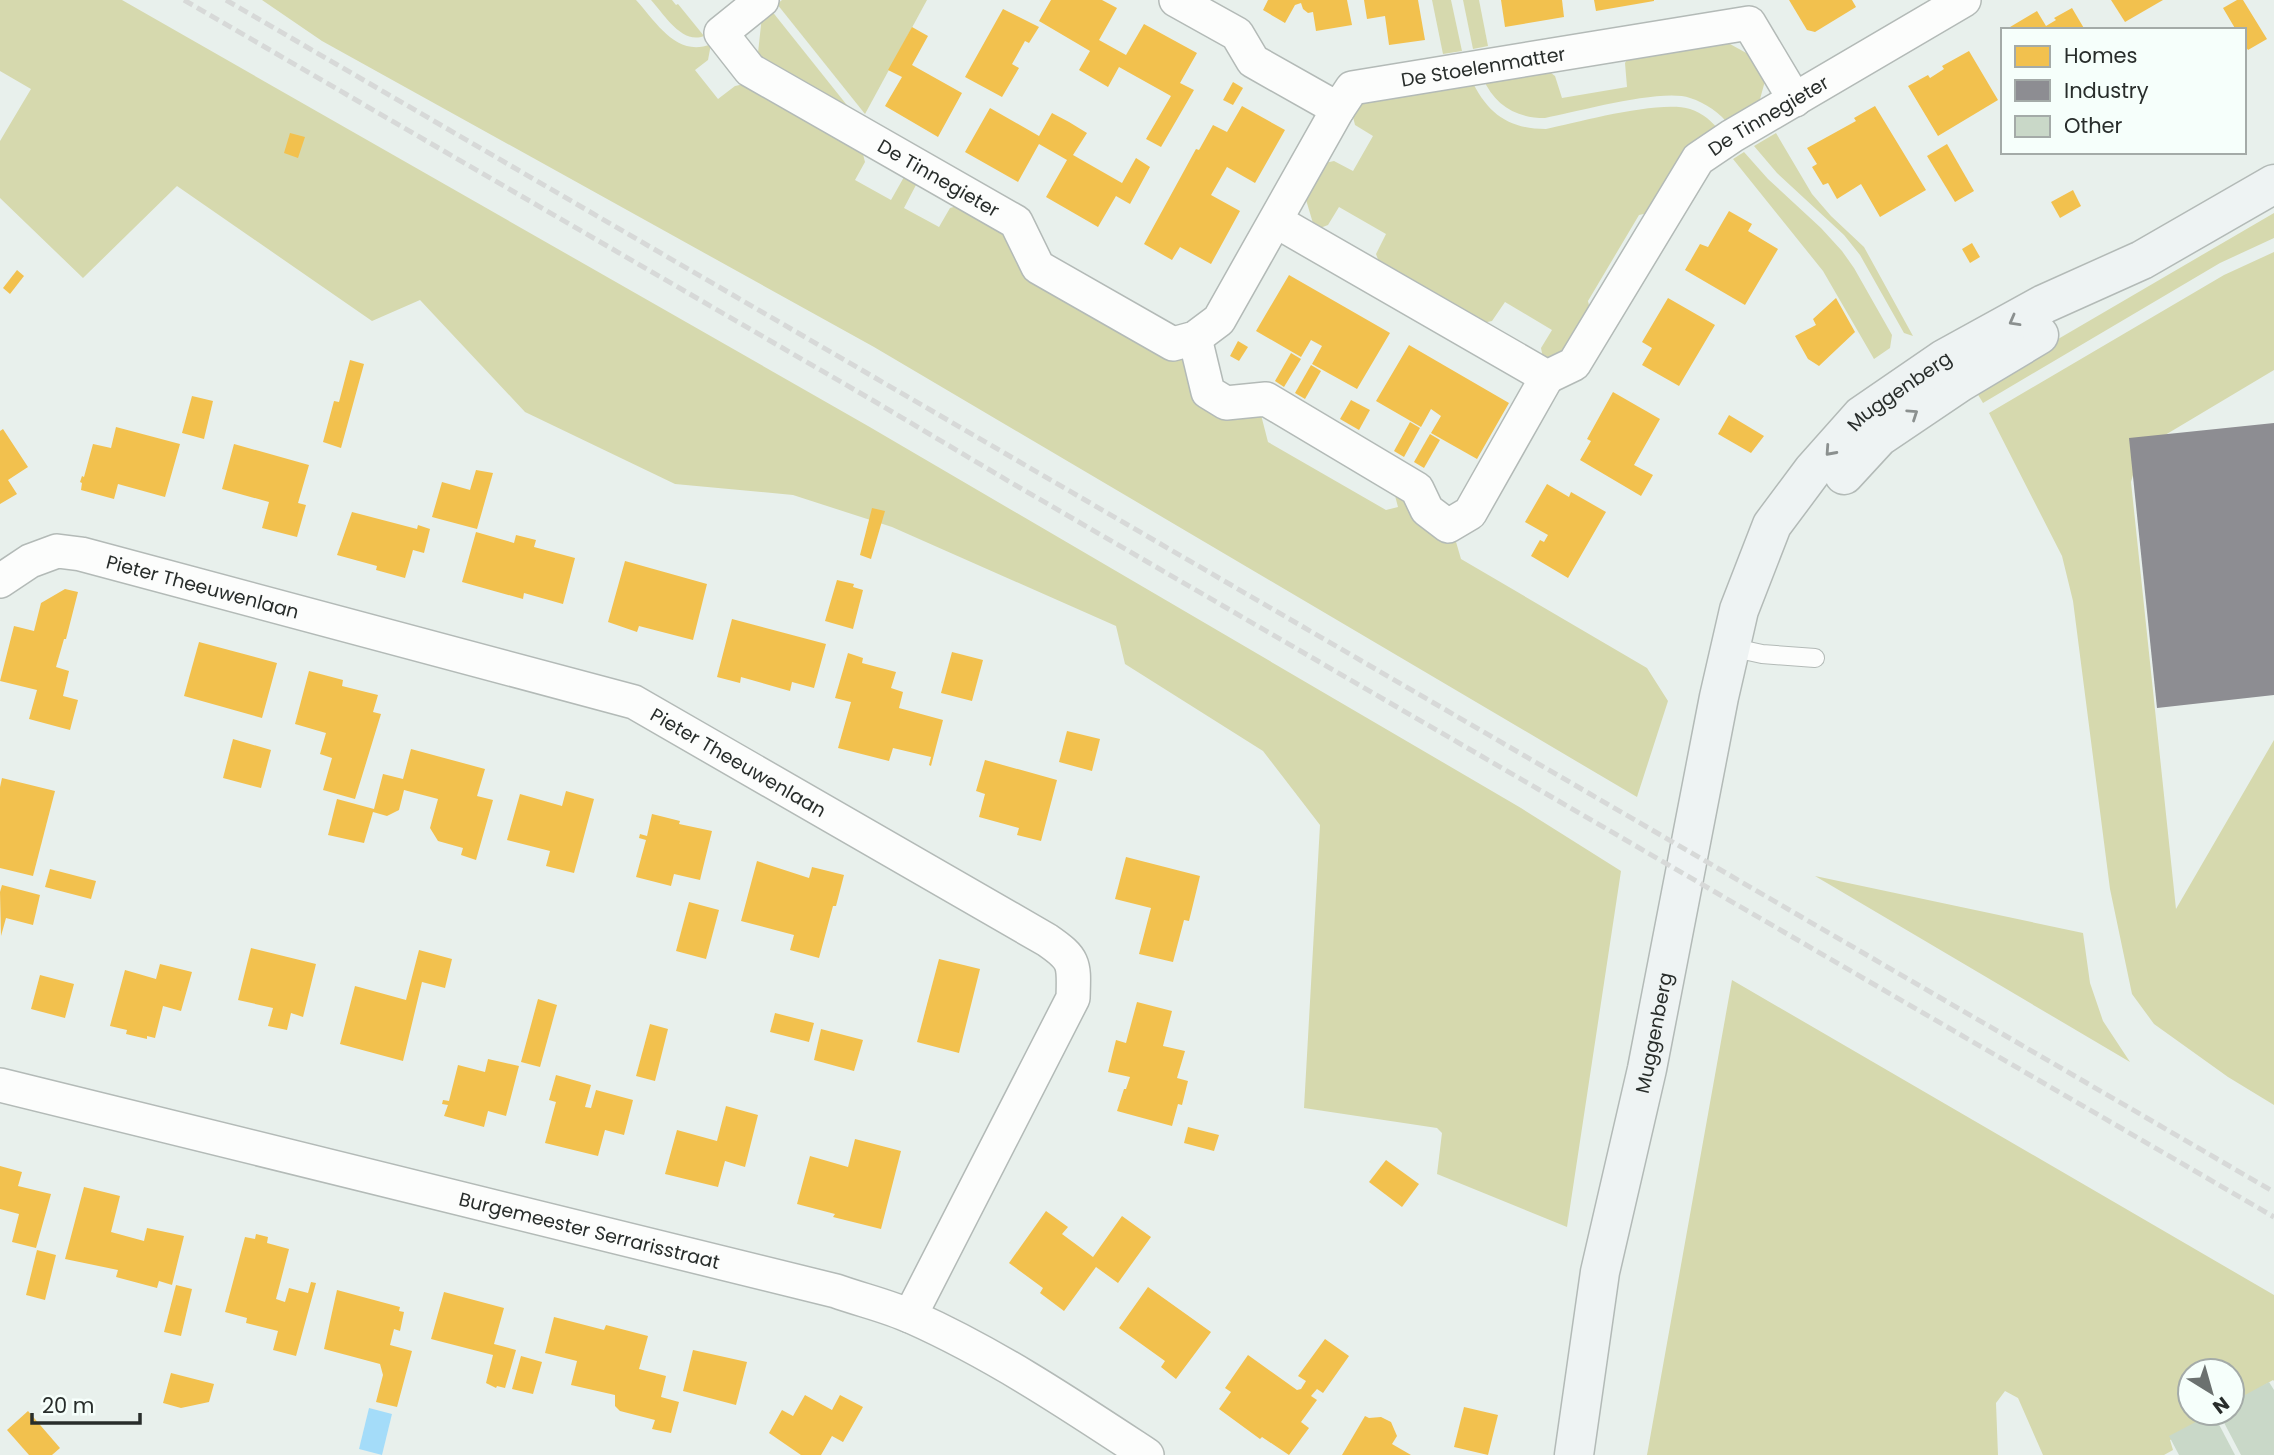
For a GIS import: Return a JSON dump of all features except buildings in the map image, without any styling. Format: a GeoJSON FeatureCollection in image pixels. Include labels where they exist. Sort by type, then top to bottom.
{"type":"FeatureCollection","features":[{"type":"Feature","properties":{"kind":"main road","name":"Muggenberg"},"geometry":{"type":"LineString","coordinates":[[1574,1455],[1600,1272],[1647,1069],[1716,710],[1739,610],[1772,525],[1813,470],[1861,416],[1944,359],[2044,304],[2142,260],[2274,184]]}},
{"type":"Feature","properties":{"kind":"street","name":"De Tinnegieter"},"geometry":{"type":"LineString","coordinates":[[762,0],[721,33],[750,70],[1016,222],[1038,267],[1173,344],[1195,338]]}},
{"type":"Feature","properties":{"kind":"street"},"geometry":{"type":"LineString","coordinates":[[1176,0],[1237,34],[1253,61],[1338,109],[1219,320],[1195,338],[1208,392],[1226,403],[1266,399],[1417,489],[1427,510],[1448,526],[1470,513],[1547,377],[1276,220]]}},
{"type":"Feature","properties":{"kind":"street","name":"De Tinnegieter"},"geometry":{"type":"LineString","coordinates":[[1547,377],[1574,364],[1698,159],[1732,136],[1964,0]]}},
{"type":"Feature","properties":{"kind":"street","name":"De Stoelenmatter"},"geometry":{"type":"LineString","coordinates":[[1338,109],[1352,88],[1749,23],[1795,100]]}},
{"type":"Feature","properties":{"kind":"street","name":"Pieter Theeuwenlaan"},"geometry":{"type":"LineString","coordinates":[[0,581],[30,561],[57,551],[81,554],[634,702],[1068,955],[1074,974],[1073,998],[910,1316]]}},
{"type":"Feature","properties":{"kind":"street","name":"Burgemeester Serrarisstraat"},"geometry":{"type":"LineString","coordinates":[[0,1085],[836,1292],[910,1316],[986,1354],[1070,1404],[1147,1455]]}},
{"type":"Feature","properties":{"kind":"lane"},"geometry":{"type":"LineString","coordinates":[[1730,647],[1762,654],[1815,658]]}},
{"type":"Feature","properties":{"kind":"green space"},"geometry":{"type":"Polygon","coordinates":[[[0,0],[122,0],[868,426],[1521,808],[1621,871],[1567,1227],[1437,1174],[1442,1133],[1437,1128],[1304,1108],[1320,825],[1263,751],[1125,664],[1116,626],[892,527],[793,495],[675,484],[525,412],[420,300],[372,321],[177,186],[83,278],[0,198],[0,141],[31,89],[0,71],[0,0]]]}},
{"type":"Feature","properties":{"kind":"green space"},"geometry":{"type":"Polygon","coordinates":[[[262,0],[636,0],[668,36],[678,42],[699,47],[711,44],[708,60],[695,70],[718,99],[735,86],[749,83],[861,146],[865,162],[855,180],[891,200],[904,177],[914,176],[916,185],[904,208],[939,227],[950,208],[964,204],[1010,230],[1021,269],[1187,363],[1260,411],[1268,442],[1386,510],[1398,507],[1393,488],[1454,535],[1461,559],[1647,668],[1668,701],[1637,797],[874,347],[322,41],[262,0]]]}},
{"type":"Feature","properties":{"kind":"green space"},"geometry":{"type":"Polygon","coordinates":[[[651,0],[672,0],[678,4],[704,36],[696,38],[681,32],[651,0]]]}},
{"type":"Feature","properties":{"kind":"green space"},"geometry":{"type":"Polygon","coordinates":[[[782,0],[927,0],[865,114],[777,4],[782,0]]]}},
{"type":"Feature","properties":{"kind":"green space"},"geometry":{"type":"Polygon","coordinates":[[[1432,0],[1451,0],[1462,51],[1443,54],[1432,0]]]}},
{"type":"Feature","properties":{"kind":"green space"},"geometry":{"type":"Polygon","coordinates":[[[1463,0],[1479,0],[1488,46],[1473,49],[1463,0]]]}},
{"type":"Feature","properties":{"kind":"green space"},"geometry":{"type":"Polygon","coordinates":[[[771,10],[858,119],[757,62],[762,16],[771,10]]]}},
{"type":"Feature","properties":{"kind":"green space"},"geometry":{"type":"Polygon","coordinates":[[[1719,38],[1750,55],[1765,81],[1757,110],[1730,126],[1707,106],[1690,98],[1677,96],[1640,98],[1545,118],[1525,116],[1500,103],[1483,78],[1543,67],[1555,76],[1562,98],[1627,87],[1625,63],[1631,53],[1719,38]]]}},
{"type":"Feature","properties":{"kind":"green space"},"geometry":{"type":"Polygon","coordinates":[[[1471,79],[1492,110],[1500,117],[1520,126],[1546,129],[1619,113],[1676,107],[1699,113],[1711,121],[1720,132],[1653,212],[1639,215],[1588,301],[1592,317],[1568,358],[1544,363],[1541,348],[1552,330],[1505,302],[1492,321],[1478,324],[1381,268],[1376,254],[1386,234],[1339,207],[1328,225],[1315,230],[1304,193],[1320,164],[1334,161],[1353,171],[1373,136],[1355,125],[1351,109],[1357,99],[1471,79]]]}},
{"type":"Feature","properties":{"kind":"green space"},"geometry":{"type":"Polygon","coordinates":[[[1776,133],[1812,194],[1864,247],[1913,336],[1904,333],[1860,255],[1844,235],[1777,173],[1754,146],[1776,133]]]}},
{"type":"Feature","properties":{"kind":"green space"},"geometry":{"type":"Polygon","coordinates":[[[1744,152],[1768,179],[1821,228],[1854,268],[1892,335],[1890,348],[1874,359],[1823,271],[1733,159],[1744,152]]]}},
{"type":"Feature","properties":{"kind":"green space"},"geometry":{"type":"Polygon","coordinates":[[[2274,213],[2274,238],[2220,263],[1983,403],[1974,388],[2274,213]]]}},
{"type":"Feature","properties":{"kind":"green space"},"geometry":{"type":"Polygon","coordinates":[[[2274,252],[2274,370],[2140,450],[2131,482],[2176,909],[2274,740],[2274,1105],[2228,1077],[2154,1024],[2132,994],[2110,889],[2073,601],[2062,556],[1989,413],[2224,275],[2274,252]]]}},
{"type":"Feature","properties":{"kind":"green space"},"geometry":{"type":"Polygon","coordinates":[[[1815,876],[2083,933],[2090,983],[2103,1021],[2130,1062],[1815,876]]]}},
{"type":"Feature","properties":{"kind":"green space"},"geometry":{"type":"Polygon","coordinates":[[[1732,980],[2274,1295],[2274,1381],[2246,1396],[2246,1357],[2176,1357],[2176,1427],[2192,1427],[2170,1440],[2173,1450],[2164,1455],[2043,1455],[2018,1398],[2005,1391],[1996,1403],[1998,1455],[1647,1455],[1732,980]]]}},
{"type":"Feature","properties":{"kind":"water"},"geometry":{"type":"Polygon","coordinates":[[[369,1408],[392,1414],[382,1455],[359,1449],[369,1408]]]}},
{"type":"Feature","properties":{"kind":"railway"},"geometry":{"type":"LineString","coordinates":[[184,0],[2274,1217]]}},
{"type":"Feature","properties":{"kind":"railway"},"geometry":{"type":"LineString","coordinates":[[226,0],[2274,1192]]}}]}
